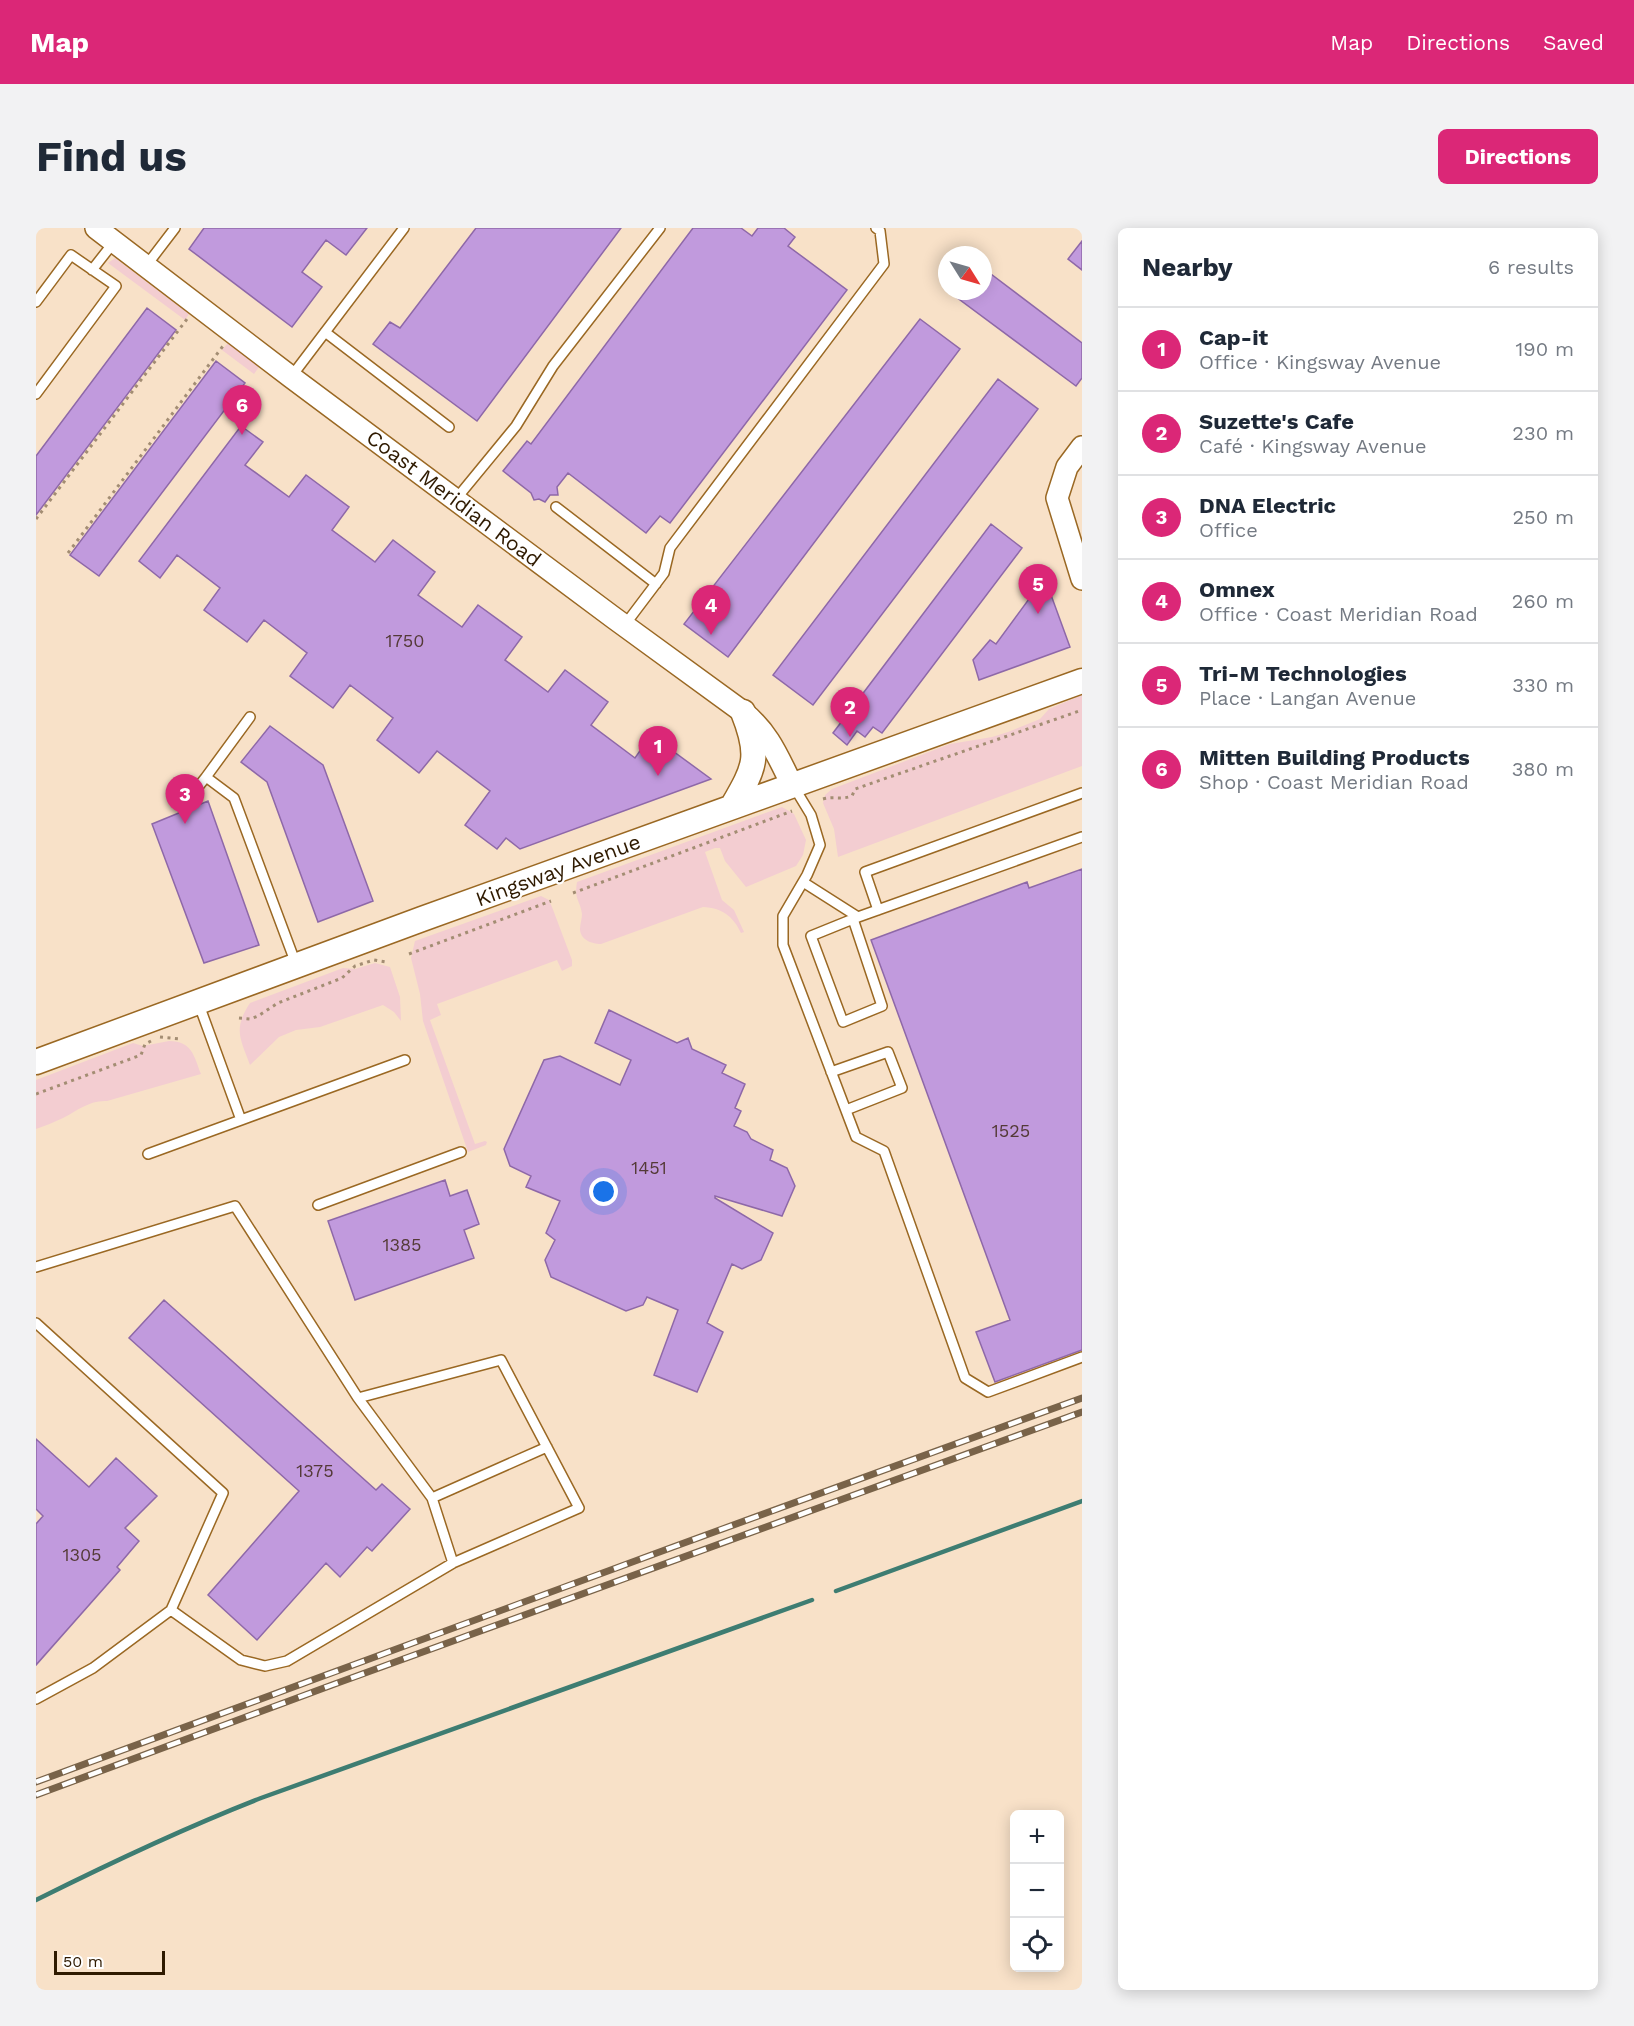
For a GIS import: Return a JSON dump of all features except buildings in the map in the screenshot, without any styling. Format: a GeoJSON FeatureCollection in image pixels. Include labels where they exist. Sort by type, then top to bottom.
{"type":"FeatureCollection","features":[{"type":"Feature","properties":{"kind":"main road","name":"Kingsway Avenue"},"geometry":{"type":"LineString","coordinates":[[36,1062],[1082,681]]}},
{"type":"Feature","properties":{"kind":"main road"},"geometry":{"type":"LineString","coordinates":[[732,807],[744,786],[755,752],[752,733],[743,712]]}},
{"type":"Feature","properties":{"kind":"street","name":"Coast Meridian Road"},"geometry":{"type":"LineString","coordinates":[[96,228],[291,377],[756,722],[767,736],[792,785]]}},
{"type":"Feature","properties":{"kind":"street"},"geometry":{"type":"LineString","coordinates":[[1082,447],[1067,467],[1057,498],[1082,579]]}},
{"type":"Feature","properties":{"kind":"lane"},"geometry":{"type":"LineString","coordinates":[[146,266],[175,228]]}},
{"type":"Feature","properties":{"kind":"lane"},"geometry":{"type":"LineString","coordinates":[[291,377],[404,228]]}},
{"type":"Feature","properties":{"kind":"lane"},"geometry":{"type":"LineString","coordinates":[[456,499],[516,426],[554,366],[660,228]]}},
{"type":"Feature","properties":{"kind":"lane"},"geometry":{"type":"LineString","coordinates":[[624,626],[664,573],[670,548],[884,264],[880,231],[876,228]]}},
{"type":"Feature","properties":{"kind":"lane"},"geometry":{"type":"LineString","coordinates":[[92,270],[114,242]]}},
{"type":"Feature","properties":{"kind":"lane"},"geometry":{"type":"LineString","coordinates":[[36,302],[71,255],[116,286],[36,394]]}},
{"type":"Feature","properties":{"kind":"lane"},"geometry":{"type":"LineString","coordinates":[[325,332],[449,428]]}},
{"type":"Feature","properties":{"kind":"lane"},"geometry":{"type":"LineString","coordinates":[[556,507],[656,584]]}},
{"type":"Feature","properties":{"kind":"lane"},"geometry":{"type":"LineString","coordinates":[[186,801],[250,717]]}},
{"type":"Feature","properties":{"kind":"lane"},"geometry":{"type":"LineString","coordinates":[[206,777],[234,798],[297,966]]}},
{"type":"Feature","properties":{"kind":"lane"},"geometry":{"type":"LineString","coordinates":[[792,785],[811,815],[819,845],[803,882],[783,916],[783,945],[856,1137],[884,1151],[965,1378],[988,1392],[1082,1357]]}},
{"type":"Feature","properties":{"kind":"lane"},"geometry":{"type":"LineString","coordinates":[[878,910],[865,872],[1082,794]]}},
{"type":"Feature","properties":{"kind":"lane"},"geometry":{"type":"LineString","coordinates":[[803,882],[856,918],[882,1006],[843,1022],[810,936],[856,918],[1082,837]]}},
{"type":"Feature","properties":{"kind":"lane"},"geometry":{"type":"LineString","coordinates":[[198,1002],[241,1120]]}},
{"type":"Feature","properties":{"kind":"lane"},"geometry":{"type":"LineString","coordinates":[[831,1072],[888,1052],[902,1088],[846,1110]]}},
{"type":"Feature","properties":{"kind":"lane"},"geometry":{"type":"LineString","coordinates":[[148,1154],[405,1060]]}},
{"type":"Feature","properties":{"kind":"lane"},"geometry":{"type":"LineString","coordinates":[[318,1204],[461,1152]]}},
{"type":"Feature","properties":{"kind":"lane"},"geometry":{"type":"LineString","coordinates":[[36,1267],[235,1206],[358,1398],[432,1498],[453,1563]]}},
{"type":"Feature","properties":{"kind":"lane"},"geometry":{"type":"LineString","coordinates":[[36,1323],[223,1493],[171,1610],[93,1668],[36,1699]]}},
{"type":"Feature","properties":{"kind":"lane"},"geometry":{"type":"LineString","coordinates":[[171,1610],[241,1660],[265,1666],[287,1661],[453,1563],[579,1508],[501,1360],[358,1398]]}},
{"type":"Feature","properties":{"kind":"lane"},"geometry":{"type":"LineString","coordinates":[[432,1498],[547,1447]]}},
{"type":"Feature","properties":{"kind":"path"},"geometry":{"type":"LineString","coordinates":[[36,519],[192,313]]}},
{"type":"Feature","properties":{"kind":"path"},"geometry":{"type":"LineString","coordinates":[[68,553],[228,340]]}},
{"type":"Feature","properties":{"kind":"path"},"geometry":{"type":"LineString","coordinates":[[823,799],[833,796],[843,800],[852,796],[855,789],[1082,710]]}},
{"type":"Feature","properties":{"kind":"path"},"geometry":{"type":"LineString","coordinates":[[573,892],[792,811]]}},
{"type":"Feature","properties":{"kind":"path"},"geometry":{"type":"LineString","coordinates":[[410,954],[551,901]]}},
{"type":"Feature","properties":{"kind":"path"},"geometry":{"type":"LineString","coordinates":[[239,1018],[258,1016],[278,1003],[342,978],[355,966],[374,960],[386,962]]}},
{"type":"Feature","properties":{"kind":"path"},"geometry":{"type":"LineString","coordinates":[[36,1094],[141,1055],[145,1044],[160,1037],[180,1040]]}},
{"type":"Feature","properties":{"kind":"shaded area"},"geometry":{"type":"Polygon","coordinates":[[[115,258],[189,314],[185,320],[108,263],[115,258]]]}},
{"type":"Feature","properties":{"kind":"shaded area"},"geometry":{"type":"Polygon","coordinates":[[[228,343],[259,367],[254,374],[222,350],[228,343]]]}},
{"type":"Feature","properties":{"kind":"shaded area"},"geometry":{"type":"Polygon","coordinates":[[[1082,695],[1082,766],[838,857],[834,829],[823,803],[825,795],[832,789],[950,744],[1008,732],[1040,719],[1049,709],[1082,695]]]}},
{"type":"Feature","properties":{"kind":"shaded area"},"geometry":{"type":"Polygon","coordinates":[[[782,807],[794,814],[806,840],[803,855],[796,866],[746,887],[725,861],[720,848],[705,852],[722,900],[734,910],[744,932],[741,933],[726,914],[716,909],[703,907],[601,944],[590,942],[580,933],[582,914],[577,897],[577,882],[782,807]]]}},
{"type":"Feature","properties":{"kind":"shaded area"},"geometry":{"type":"Polygon","coordinates":[[[541,896],[549,900],[572,960],[572,966],[562,971],[557,960],[437,1004],[441,1015],[430,1020],[475,1144],[487,1142],[486,1145],[468,1152],[423,1021],[420,994],[411,958],[415,941],[541,896]]]}},
{"type":"Feature","properties":{"kind":"shaded area"},"geometry":{"type":"Polygon","coordinates":[[[375,963],[390,967],[400,997],[401,1021],[394,1012],[383,1005],[320,1027],[296,1030],[279,1037],[250,1065],[243,1048],[240,1027],[250,1003],[343,968],[355,969],[375,963]]]}},
{"type":"Feature","properties":{"kind":"shaded area"},"geometry":{"type":"Polygon","coordinates":[[[169,1041],[183,1044],[191,1051],[201,1074],[90,1104],[36,1129],[36,1080],[133,1043],[143,1046],[169,1041]]]}},
{"type":"Feature","properties":{"kind":"waterway"},"geometry":{"type":"LineString","coordinates":[[836,1591],[1082,1501]]}},
{"type":"Feature","properties":{"kind":"waterway"},"geometry":{"type":"LineString","coordinates":[[36,1900],[147,1846],[261,1798],[812,1600]]}},
{"type":"Feature","properties":{"kind":"railway"},"geometry":{"type":"LineString","coordinates":[[36,1782],[1082,1398]]}},
{"type":"Feature","properties":{"kind":"railway"},"geometry":{"type":"LineString","coordinates":[[36,1795],[1082,1412]]}},
{"type":"Feature","properties":{"kind":"place","name":"Mitten Building Products"},"geometry":{"type":"Point","coordinates":[242,435]}},
{"type":"Feature","properties":{"kind":"place","name":"Tri-M Technologies"},"geometry":{"type":"Point","coordinates":[1038,614]}},
{"type":"Feature","properties":{"kind":"place","name":"Omnex"},"geometry":{"type":"Point","coordinates":[711,635]}},
{"type":"Feature","properties":{"kind":"place","name":"Suzette's Cafe"},"geometry":{"type":"Point","coordinates":[850,737]}},
{"type":"Feature","properties":{"kind":"place","name":"Cap-it"},"geometry":{"type":"Point","coordinates":[658,776]}},
{"type":"Feature","properties":{"kind":"place","name":"DNA Electric"},"geometry":{"type":"Point","coordinates":[185,824]}}]}
